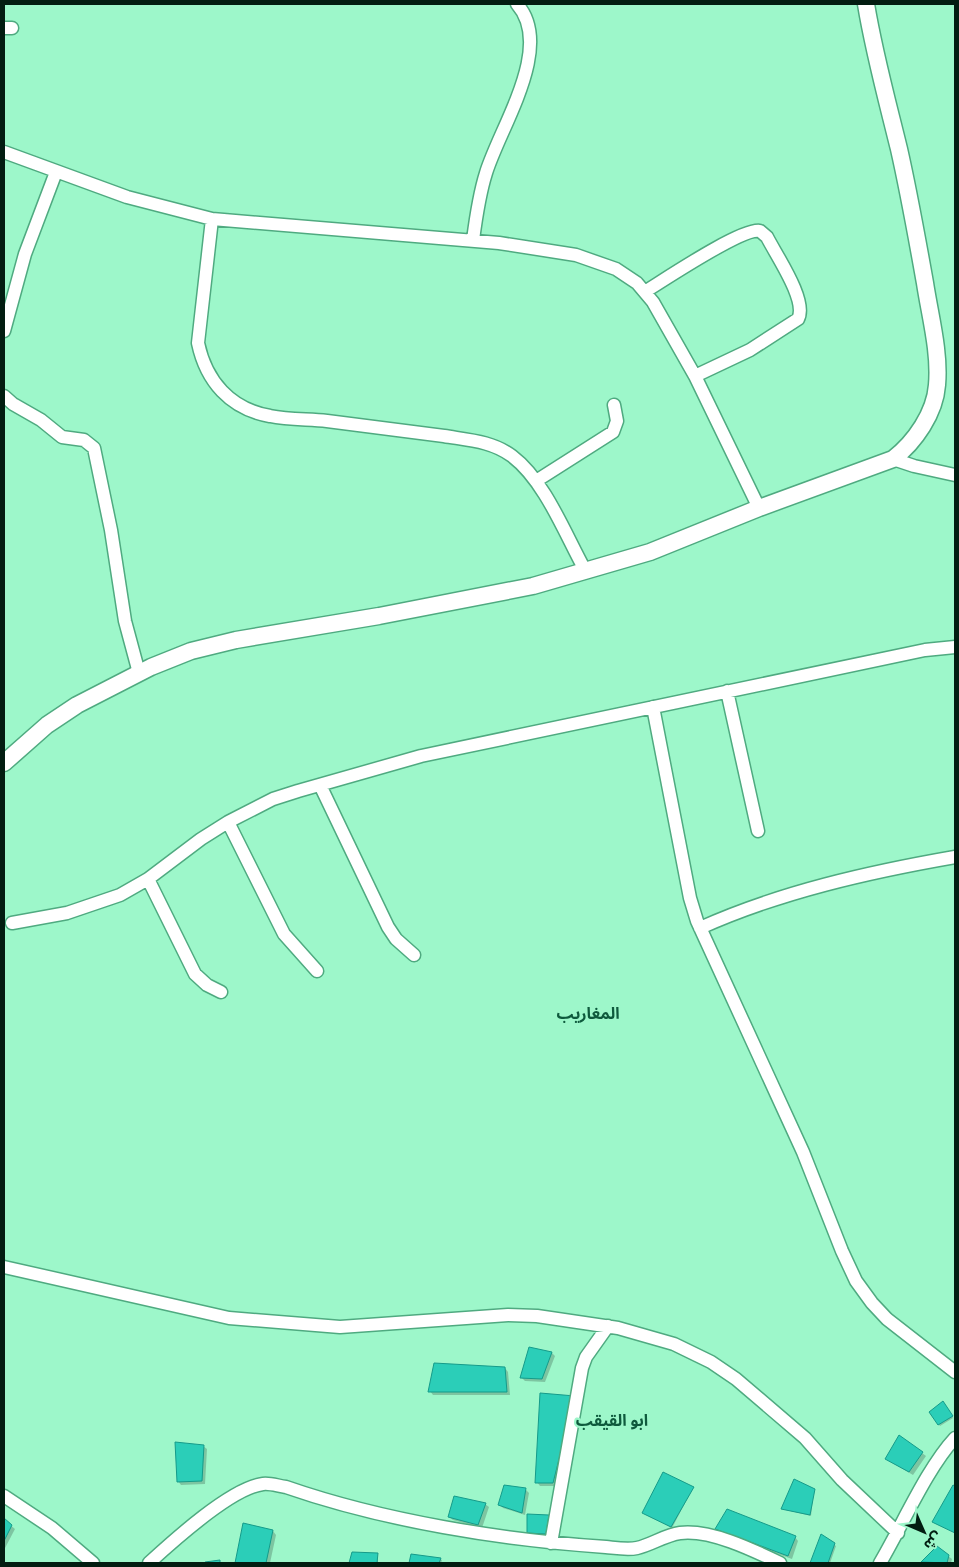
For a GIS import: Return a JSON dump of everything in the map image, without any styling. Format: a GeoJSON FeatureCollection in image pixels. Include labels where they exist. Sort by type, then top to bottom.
{"type":"FeatureCollection","features":[{"type":"Feature","properties":{"kind":"street"},"geometry":{"type":"LineString","coordinates":[[473,240],[479,199],[486,172],[530,55],[528,21],[517,4]]}},
{"type":"Feature","properties":{"kind":"street"},"geometry":{"type":"LineString","coordinates":[[4,763],[46,724],[77,705],[139,673],[191,651],[227,642],[379,616],[524,588],[650,552],[759,508],[893,459],[909,444],[924,422],[935,396],[937,376],[930,312],[916,230],[866,4]]}},
{"type":"Feature","properties":{"kind":"street"},"geometry":{"type":"LineString","coordinates":[[4,152],[127,197],[212,219],[473,240],[576,255],[616,269],[646,291],[695,376],[759,508]]}},
{"type":"Feature","properties":{"kind":"street"},"geometry":{"type":"LineString","coordinates":[[4,330],[25,254],[56,172]]}},
{"type":"Feature","properties":{"kind":"street"},"geometry":{"type":"LineString","coordinates":[[212,219],[198,343],[202,361],[209,376],[224,394],[254,412],[271,416],[303,418],[482,442],[499,447],[512,455],[536,481],[585,570]]}},
{"type":"Feature","properties":{"kind":"street"},"geometry":{"type":"LineString","coordinates":[[646,291],[714,249],[750,231],[760,231],[767,237],[800,300],[801,314],[798,319],[750,350],[695,376]]}},
{"type":"Feature","properties":{"kind":"street"},"geometry":{"type":"LineString","coordinates":[[4,396],[12,404],[42,420],[62,436],[84,440],[94,448],[111,530],[125,621],[139,673]]}},
{"type":"Feature","properties":{"kind":"street"},"geometry":{"type":"LineString","coordinates":[[536,481],[614,432],[617,421],[614,406]]}},
{"type":"Feature","properties":{"kind":"street"},"geometry":{"type":"LineString","coordinates":[[893,459],[914,466],[955,475]]}},
{"type":"Feature","properties":{"kind":"street"},"geometry":{"type":"LineString","coordinates":[[12,924],[89,906],[120,895],[148,880],[201,839],[228,822],[273,799],[320,785],[421,756],[925,650],[955,650]]}},
{"type":"Feature","properties":{"kind":"street"},"geometry":{"type":"LineString","coordinates":[[727,691],[758,831]]}},
{"type":"Feature","properties":{"kind":"street"},"geometry":{"type":"LineString","coordinates":[[653,707],[690,898],[700,928],[804,1152],[849,1267],[860,1286],[887,1319],[955,1372]]}},
{"type":"Feature","properties":{"kind":"street"},"geometry":{"type":"LineString","coordinates":[[320,785],[388,927],[396,939],[414,955]]}},
{"type":"Feature","properties":{"kind":"street"},"geometry":{"type":"LineString","coordinates":[[228,822],[284,934],[317,971]]}},
{"type":"Feature","properties":{"kind":"street"},"geometry":{"type":"LineString","coordinates":[[700,928],[770,901],[900,867],[955,857]]}},
{"type":"Feature","properties":{"kind":"street"},"geometry":{"type":"LineString","coordinates":[[148,880],[195,974],[207,985],[221,992]]}},
{"type":"Feature","properties":{"kind":"street"},"geometry":{"type":"LineString","coordinates":[[4,1267],[164,1305],[229,1318],[271,1323],[340,1327],[508,1315],[558,1318],[608,1326],[674,1344],[711,1362],[736,1379],[805,1438],[842,1480],[898,1533]]}},
{"type":"Feature","properties":{"kind":"street"},"geometry":{"type":"LineString","coordinates":[[551,1543],[582,1368],[586,1357],[608,1326]]}},
{"type":"Feature","properties":{"kind":"street"},"geometry":{"type":"LineString","coordinates":[[880,1563],[928,1477],[947,1446],[955,1438]]}},
{"type":"Feature","properties":{"kind":"street"},"geometry":{"type":"LineString","coordinates":[[149,1563],[175,1539],[233,1496],[263,1484],[286,1487],[424,1523],[551,1543],[637,1548],[678,1533],[691,1532],[721,1538],[758,1552],[780,1563]]}},
{"type":"Feature","properties":{"kind":"street"},"geometry":{"type":"LineString","coordinates":[[4,1496],[52,1528],[93,1563]]}},
{"type":"Feature","properties":{"kind":"building"},"geometry":{"type":"Polygon","coordinates":[[[529,1347],[552,1352],[542,1379],[520,1378],[529,1347]]]}},
{"type":"Feature","properties":{"kind":"building"},"geometry":{"type":"Polygon","coordinates":[[[434,1363],[505,1367],[507,1392],[428,1392],[434,1363]]]}},
{"type":"Feature","properties":{"kind":"building"},"geometry":{"type":"Polygon","coordinates":[[[540,1393],[575,1396],[553,1483],[535,1483],[540,1393]]]}},
{"type":"Feature","properties":{"kind":"building"},"geometry":{"type":"Polygon","coordinates":[[[943,1401],[953,1416],[938,1425],[929,1412],[943,1401]]]}},
{"type":"Feature","properties":{"kind":"building"},"geometry":{"type":"Polygon","coordinates":[[[899,1435],[923,1452],[909,1472],[885,1459],[899,1435]]]}},
{"type":"Feature","properties":{"kind":"building"},"geometry":{"type":"Polygon","coordinates":[[[175,1442],[204,1445],[202,1481],[177,1482],[175,1442]]]}},
{"type":"Feature","properties":{"kind":"building"},"geometry":{"type":"Polygon","coordinates":[[[663,1472],[694,1487],[671,1527],[642,1513],[663,1472]]]}},
{"type":"Feature","properties":{"kind":"building"},"geometry":{"type":"Polygon","coordinates":[[[794,1479],[815,1489],[810,1515],[781,1509],[794,1479]]]}},
{"type":"Feature","properties":{"kind":"building"},"geometry":{"type":"Polygon","coordinates":[[[504,1485],[526,1488],[522,1513],[498,1505],[504,1485]]]}},
{"type":"Feature","properties":{"kind":"building"},"geometry":{"type":"Polygon","coordinates":[[[953,1485],[955,1486],[955,1533],[932,1522],[953,1485]]]}},
{"type":"Feature","properties":{"kind":"building"},"geometry":{"type":"Polygon","coordinates":[[[454,1496],[486,1503],[478,1525],[448,1517],[454,1496]]]}},
{"type":"Feature","properties":{"kind":"building"},"geometry":{"type":"Polygon","coordinates":[[[727,1509],[796,1536],[788,1556],[715,1529],[727,1509]]]}},
{"type":"Feature","properties":{"kind":"building"},"geometry":{"type":"Polygon","coordinates":[[[527,1514],[549,1515],[546,1534],[527,1533],[527,1514]]]}},
{"type":"Feature","properties":{"kind":"building"},"geometry":{"type":"Polygon","coordinates":[[[4,1518],[12,1525],[4,1541],[4,1518]]]}},
{"type":"Feature","properties":{"kind":"building"},"geometry":{"type":"Polygon","coordinates":[[[243,1523],[273,1530],[266,1563],[235,1563],[243,1523]]]}},
{"type":"Feature","properties":{"kind":"building"},"geometry":{"type":"Polygon","coordinates":[[[821,1534],[835,1543],[828,1563],[810,1563],[821,1534]]]}},
{"type":"Feature","properties":{"kind":"building"},"geometry":{"type":"Polygon","coordinates":[[[937,1546],[949,1555],[947,1563],[921,1562],[937,1546]]]}},
{"type":"Feature","properties":{"kind":"building"},"geometry":{"type":"Polygon","coordinates":[[[352,1552],[378,1553],[377,1563],[349,1563],[352,1552]]]}},
{"type":"Feature","properties":{"kind":"building"},"geometry":{"type":"Polygon","coordinates":[[[411,1554],[441,1558],[439,1563],[409,1563],[411,1554]]]}},
{"type":"Feature","properties":{"kind":"building"},"geometry":{"type":"Polygon","coordinates":[[[220,1560],[220,1563],[205,1563],[205,1562],[220,1560]]]}},
{"type":"Feature","properties":{"kind":"district","name":"المغاريب"},"geometry":{"type":"Point","coordinates":[588,1013]}},
{"type":"Feature","properties":{"kind":"district","name":"ابو القيقب"},"geometry":{"type":"Point","coordinates":[612,1420]}}]}
